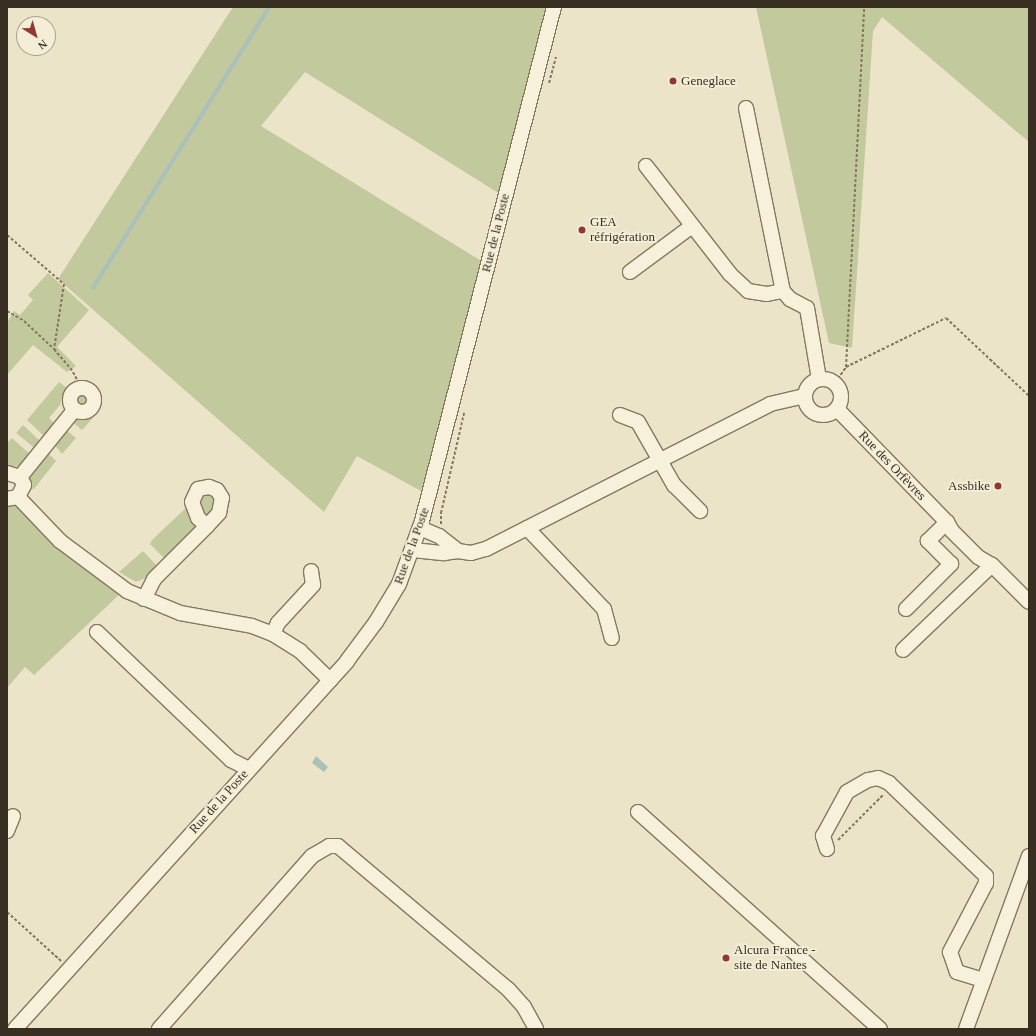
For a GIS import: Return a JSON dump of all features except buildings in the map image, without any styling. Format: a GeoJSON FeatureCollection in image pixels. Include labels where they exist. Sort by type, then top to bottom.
{"type":"FeatureCollection","features":[{"type":"Feature","properties":{"kind":"street","name":"Rue de la Poste"},"geometry":{"type":"LineString","coordinates":[[15,1029],[330,680],[385,609],[400,582],[420,528],[554,7]]}},
{"type":"Feature","properties":{"kind":"street"},"geometry":{"type":"LineString","coordinates":[[746,108],[784,291],[790,299],[807,308],[819,379]]}},
{"type":"Feature","properties":{"kind":"street"},"geometry":{"type":"LineString","coordinates":[[646,166],[730,274],[748,291],[767,294],[784,291]]}},
{"type":"Feature","properties":{"kind":"street"},"geometry":{"type":"LineString","coordinates":[[630,272],[692,226]]}},
{"type":"Feature","properties":{"kind":"street"},"geometry":{"type":"LineString","coordinates":[[819,379],[835,383],[841,393],[837,409],[827,415],[816,414],[807,407],[804,396],[809,385],[819,379]]}},
{"type":"Feature","properties":{"kind":"street"},"geometry":{"type":"LineString","coordinates":[[80,388],[91,392],[94,403],[86,411],[75,408],[70,398],[74,391],[80,388]]}},
{"type":"Feature","properties":{"kind":"street"},"geometry":{"type":"LineString","coordinates":[[413,550],[433,553],[458,551],[479,552],[770,404],[804,396]]}},
{"type":"Feature","properties":{"kind":"street"},"geometry":{"type":"LineString","coordinates":[[75,408],[13,475],[23,490],[12,498],[81,559],[127,590],[144,599],[180,612],[252,626],[273,634],[300,651],[330,680]]}},
{"type":"Feature","properties":{"kind":"street","name":"Rue des Orfèvres"},"geometry":{"type":"LineString","coordinates":[[837,409],[948,522],[958,525],[985,551],[992,565],[1029,602]]}},
{"type":"Feature","properties":{"kind":"street"},"geometry":{"type":"LineString","coordinates":[[620,415],[638,422],[674,486],[700,511]]}},
{"type":"Feature","properties":{"kind":"street"},"geometry":{"type":"LineString","coordinates":[[906,609],[952,564],[928,541],[948,522]]}},
{"type":"Feature","properties":{"kind":"street"},"geometry":{"type":"LineString","coordinates":[[144,599],[154,579],[207,526]]}},
{"type":"Feature","properties":{"kind":"street"},"geometry":{"type":"LineString","coordinates":[[420,528],[439,536],[458,551]]}},
{"type":"Feature","properties":{"kind":"street"},"geometry":{"type":"LineString","coordinates":[[527,528],[604,610],[612,638]]}},
{"type":"Feature","properties":{"kind":"street"},"geometry":{"type":"LineString","coordinates":[[903,650],[992,565]]}},
{"type":"Feature","properties":{"kind":"street"},"geometry":{"type":"LineString","coordinates":[[273,634],[278,624],[313,585],[311,571]]}},
{"type":"Feature","properties":{"kind":"street"},"geometry":{"type":"LineString","coordinates":[[97,632],[230,760],[249,769]]}},
{"type":"Feature","properties":{"kind":"street"},"geometry":{"type":"LineString","coordinates":[[827,849],[823,836],[847,792],[868,780],[878,778],[893,786],[986,876],[986,883],[950,952],[957,972],[984,980]]}},
{"type":"Feature","properties":{"kind":"street"},"geometry":{"type":"LineString","coordinates":[[638,812],[880,1029]]}},
{"type":"Feature","properties":{"kind":"street"},"geometry":{"type":"LineString","coordinates":[[7,831],[12,816]]}},
{"type":"Feature","properties":{"kind":"street"},"geometry":{"type":"LineString","coordinates":[[159,1029],[312,856],[329,846],[338,846],[508,989],[524,1007],[536,1029]]}},
{"type":"Feature","properties":{"kind":"street"},"geometry":{"type":"LineString","coordinates":[[966,1029],[1029,856]]}},
{"type":"Feature","properties":{"kind":"path"},"geometry":{"type":"LineString","coordinates":[[846,367],[864,7]]}},
{"type":"Feature","properties":{"kind":"path"},"geometry":{"type":"LineString","coordinates":[[7,234],[64,284],[54,349]]}},
{"type":"Feature","properties":{"kind":"path"},"geometry":{"type":"LineString","coordinates":[[7,310],[24,321],[54,349],[73,372],[80,388]]}},
{"type":"Feature","properties":{"kind":"path"},"geometry":{"type":"LineString","coordinates":[[835,383],[846,367],[946,318],[1029,396]]}},
{"type":"Feature","properties":{"kind":"path"},"geometry":{"type":"LineString","coordinates":[[441,525],[446,530]]}},
{"type":"Feature","properties":{"kind":"path"},"geometry":{"type":"LineString","coordinates":[[827,849],[893,786]]}},
{"type":"Feature","properties":{"kind":"path"},"geometry":{"type":"LineString","coordinates":[[7,912],[70,968]]}},
{"type":"Feature","properties":{"kind":"green space"},"geometry":{"type":"Polygon","coordinates":[[[233,7],[547,7],[500,194],[305,72],[261,126],[483,262],[455,378],[421,491],[357,456],[324,512],[58,279],[233,7]]]}},
{"type":"Feature","properties":{"kind":"green space"},"geometry":{"type":"Polygon","coordinates":[[[756,7],[1029,7],[1029,142],[882,17],[873,31],[852,348],[829,343],[756,7]]]}},
{"type":"Feature","properties":{"kind":"green space"},"geometry":{"type":"Polygon","coordinates":[[[48,273],[89,310],[57,347],[76,366],[67,372],[33,345],[7,375],[7,323],[14,311],[20,315],[33,300],[28,295],[48,273]]]}},
{"type":"Feature","properties":{"kind":"green space"},"geometry":{"type":"Polygon","coordinates":[[[59,382],[67,388],[60,405],[49,418],[56,425],[45,437],[27,420],[59,382]]]}},
{"type":"Feature","properties":{"kind":"green space"},"geometry":{"type":"Polygon","coordinates":[[[80,394],[84,394],[88,400],[84,406],[80,406],[76,402],[76,398],[80,394]]]}},
{"type":"Feature","properties":{"kind":"green space"},"geometry":{"type":"Polygon","coordinates":[[[75,417],[78,419],[93,418],[82,430],[71,421],[75,417]]]}},
{"type":"Feature","properties":{"kind":"green space"},"geometry":{"type":"Polygon","coordinates":[[[23,425],[41,442],[36,449],[16,433],[23,425]]]}},
{"type":"Feature","properties":{"kind":"green space"},"geometry":{"type":"Polygon","coordinates":[[[65,429],[76,438],[62,454],[53,443],[65,429]]]}},
{"type":"Feature","properties":{"kind":"green space"},"geometry":{"type":"Polygon","coordinates":[[[12,438],[31,455],[19,466],[7,467],[7,443],[12,438]]]}},
{"type":"Feature","properties":{"kind":"green space"},"geometry":{"type":"Polygon","coordinates":[[[46,451],[56,461],[34,489],[30,488],[28,477],[46,451]]]}},
{"type":"Feature","properties":{"kind":"green space"},"geometry":{"type":"Polygon","coordinates":[[[206,492],[217,498],[211,513],[207,514],[203,513],[197,498],[206,492]]]}},
{"type":"Feature","properties":{"kind":"green space"},"geometry":{"type":"Polygon","coordinates":[[[7,505],[18,506],[122,592],[34,675],[25,667],[7,688],[7,505]]]}},
{"type":"Feature","properties":{"kind":"green space"},"geometry":{"type":"Polygon","coordinates":[[[188,506],[195,523],[195,529],[166,560],[150,544],[152,540],[188,506]]]}},
{"type":"Feature","properties":{"kind":"green space"},"geometry":{"type":"Polygon","coordinates":[[[143,551],[158,567],[148,577],[136,582],[119,572],[143,551]]]}},
{"type":"Feature","properties":{"kind":"water"},"geometry":{"type":"Polygon","coordinates":[[[316,756],[328,767],[324,772],[312,763],[316,756]]]}},
{"type":"Feature","properties":{"kind":"waterway"},"geometry":{"type":"LineString","coordinates":[[93,288],[269,7]]}},
{"type":"Feature","properties":{"kind":"place","name":"Geneglace"},"geometry":{"type":"Point","coordinates":[673,81]}},
{"type":"Feature","properties":{"kind":"place","name":"GEA réfrigération"},"geometry":{"type":"Point","coordinates":[582,230]}},
{"type":"Feature","properties":{"kind":"place","name":"Assbike"},"geometry":{"type":"Point","coordinates":[998,486]}},
{"type":"Feature","properties":{"kind":"place","name":"Alcura France - site de Nantes"},"geometry":{"type":"Point","coordinates":[726,958]}}]}
